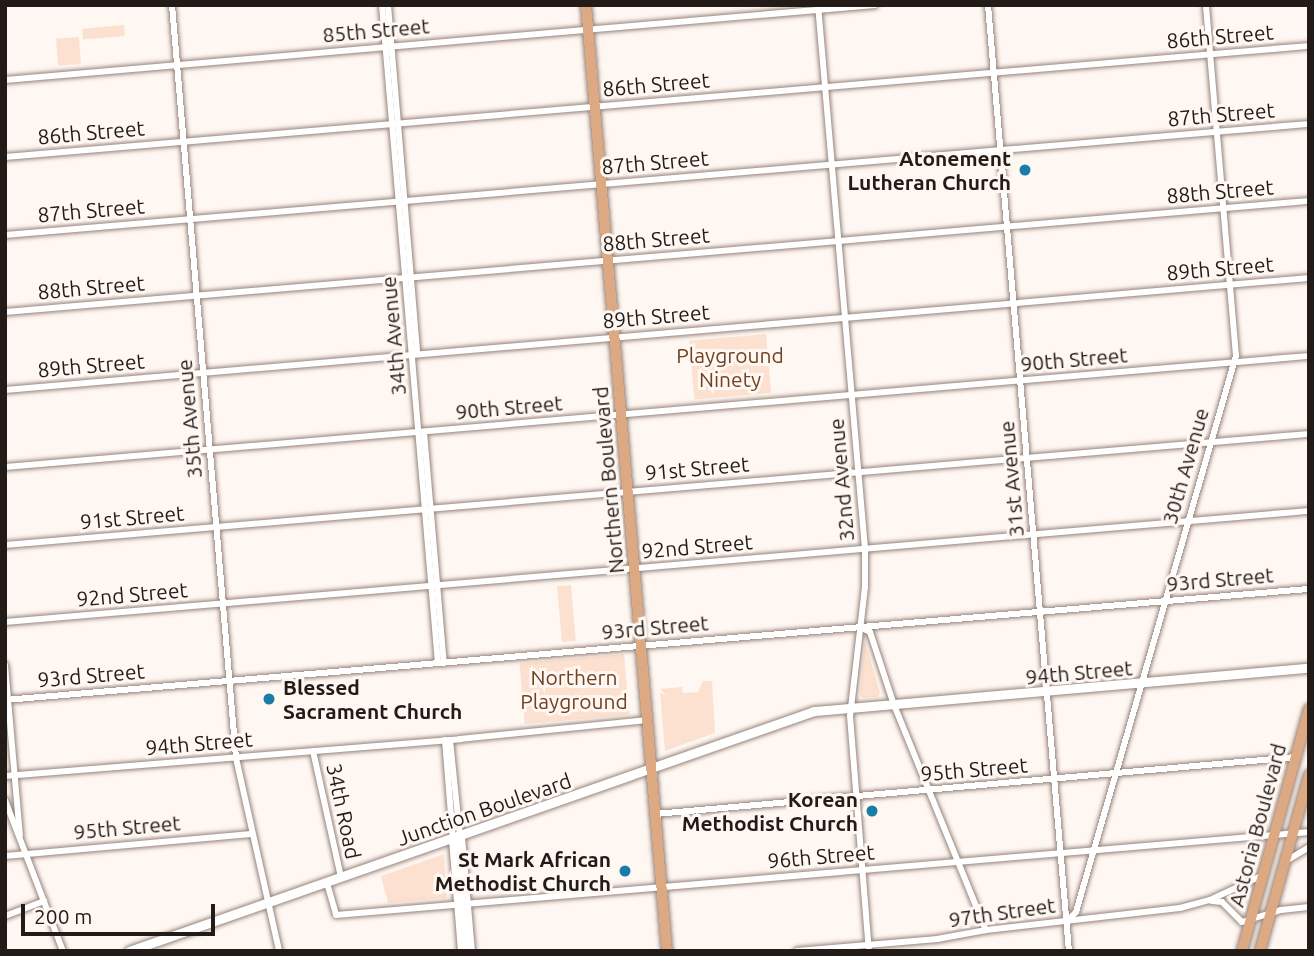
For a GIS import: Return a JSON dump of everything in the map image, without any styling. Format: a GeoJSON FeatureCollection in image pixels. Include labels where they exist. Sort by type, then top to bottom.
{"type":"FeatureCollection","features":[{"type":"Feature","properties":{"kind":"main road","name":"Northern Boulevard"},"geometry":{"type":"LineString","coordinates":[[586,5],[667,951]]}},
{"type":"Feature","properties":{"kind":"main road","name":"94th Street"},"geometry":{"type":"LineString","coordinates":[[851,708],[1309,668]]}},
{"type":"Feature","properties":{"kind":"main road","name":"Junction Boulevard"},"geometry":{"type":"LineString","coordinates":[[129,951],[814,711],[851,708]]}},
{"type":"Feature","properties":{"kind":"main road","name":"Astoria Boulevard"},"geometry":{"type":"LineString","coordinates":[[1242,951],[1309,709]]}},
{"type":"Feature","properties":{"kind":"main road","name":"Astoria Boulevard"},"geometry":{"type":"LineString","coordinates":[[1260,951],[1309,775]]}},
{"type":"Feature","properties":{"kind":"main road"},"geometry":{"type":"LineString","coordinates":[[456,838],[470,951]]}},
{"type":"Feature","properties":{"kind":"main road"},"geometry":{"type":"LineString","coordinates":[[462,951],[463,905]]}},
{"type":"Feature","properties":{"kind":"street","name":"35th Avenue"},"geometry":{"type":"LineString","coordinates":[[172,5],[236,758],[279,951]]}},
{"type":"Feature","properties":{"kind":"street","name":"34th Avenue"},"geometry":{"type":"LineString","coordinates":[[382,5],[402,201],[441,663]]}},
{"type":"Feature","properties":{"kind":"street","name":"34th Avenue"},"geometry":{"type":"LineString","coordinates":[[388,5],[388,47]]}},
{"type":"Feature","properties":{"kind":"street","name":"85th Street"},"geometry":{"type":"LineString","coordinates":[[5,79],[874,5]]}},
{"type":"Feature","properties":{"kind":"street","name":"31st Avenue"},"geometry":{"type":"LineString","coordinates":[[988,5],[1069,951]]}},
{"type":"Feature","properties":{"kind":"street","name":"30th Avenue"},"geometry":{"type":"LineString","coordinates":[[1067,921],[1076,912],[1235,363],[1231,285],[1206,5]]}},
{"type":"Feature","properties":{"kind":"street","name":"32nd Avenue"},"geometry":{"type":"LineString","coordinates":[[818,8],[865,549],[851,708],[869,948]]}},
{"type":"Feature","properties":{"kind":"street","name":"86th Street"},"geometry":{"type":"LineString","coordinates":[[5,157],[1309,46]]}},
{"type":"Feature","properties":{"kind":"street","name":"87th Street"},"geometry":{"type":"LineString","coordinates":[[5,234],[1309,124]]}},
{"type":"Feature","properties":{"kind":"street","name":"88th Street"},"geometry":{"type":"LineString","coordinates":[[5,312],[1309,201]]}},
{"type":"Feature","properties":{"kind":"street","name":"89th Street"},"geometry":{"type":"LineString","coordinates":[[5,390],[1309,278]]}},
{"type":"Feature","properties":{"kind":"street","name":"90th Street"},"geometry":{"type":"LineString","coordinates":[[5,467],[1309,356]]}},
{"type":"Feature","properties":{"kind":"street","name":"91st Street"},"geometry":{"type":"LineString","coordinates":[[5,545],[1309,434]]}},
{"type":"Feature","properties":{"kind":"street","name":"92nd Street"},"geometry":{"type":"LineString","coordinates":[[5,622],[1309,511]]}},
{"type":"Feature","properties":{"kind":"street","name":"93rd Street"},"geometry":{"type":"LineString","coordinates":[[7,700],[1309,589]]}},
{"type":"Feature","properties":{"kind":"street"},"geometry":{"type":"LineString","coordinates":[[860,627],[870,632],[894,705],[986,930]]}},
{"type":"Feature","properties":{"kind":"street"},"geometry":{"type":"LineString","coordinates":[[5,666],[20,835]]}},
{"type":"Feature","properties":{"kind":"street","name":"94th Street"},"geometry":{"type":"LineString","coordinates":[[5,776],[448,740],[647,720]]}},
{"type":"Feature","properties":{"kind":"street"},"geometry":{"type":"LineString","coordinates":[[448,740],[456,838]]}},
{"type":"Feature","properties":{"kind":"street","name":"34th Road"},"geometry":{"type":"LineString","coordinates":[[313,751],[341,877]]}},
{"type":"Feature","properties":{"kind":"street","name":"95th Street"},"geometry":{"type":"LineString","coordinates":[[655,814],[1296,757]]}},
{"type":"Feature","properties":{"kind":"street"},"geometry":{"type":"LineString","coordinates":[[5,800],[63,951]]}},
{"type":"Feature","properties":{"kind":"street","name":"96th Street"},"geometry":{"type":"LineString","coordinates":[[336,915],[1309,832]]}},
{"type":"Feature","properties":{"kind":"street","name":"95th Street"},"geometry":{"type":"LineString","coordinates":[[5,856],[251,834]]}},
{"type":"Feature","properties":{"kind":"street"},"geometry":{"type":"LineString","coordinates":[[1284,862],[1309,847]]}},
{"type":"Feature","properties":{"kind":"street","name":"97th Street"},"geometry":{"type":"LineString","coordinates":[[797,951],[869,948],[986,930],[1180,908],[1210,901],[1263,875]]}},
{"type":"Feature","properties":{"kind":"street","name":"34th Road"},"geometry":{"type":"LineString","coordinates":[[327,883],[336,915]]}},
{"type":"Feature","properties":{"kind":"street"},"geometry":{"type":"LineString","coordinates":[[5,916],[44,901]]}},
{"type":"Feature","properties":{"kind":"street"},"geometry":{"type":"LineString","coordinates":[[1210,901],[1222,902],[1242,922],[1270,913],[1309,907]]}},
{"type":"Feature","properties":{"kind":"green space"},"geometry":{"type":"Polygon","coordinates":[[[124,25],[125,36],[83,40],[82,29],[124,25]]]}},
{"type":"Feature","properties":{"kind":"green space"},"geometry":{"type":"Polygon","coordinates":[[[79,37],[81,64],[58,66],[56,39],[79,37]]]}},
{"type":"Feature","properties":{"kind":"green space","name":"Playground Ninety"},"geometry":{"type":"Polygon","coordinates":[[[766,334],[771,393],[694,399],[689,341],[766,334]]]}},
{"type":"Feature","properties":{"kind":"green space"},"geometry":{"type":"Polygon","coordinates":[[[571,585],[576,641],[562,642],[557,586],[571,585]]]}},
{"type":"Feature","properties":{"kind":"green space"},"geometry":{"type":"Polygon","coordinates":[[[865,641],[880,693],[878,697],[863,698],[860,695],[865,641]]]}},
{"type":"Feature","properties":{"kind":"green space","name":"Northern Playground"},"geometry":{"type":"Polygon","coordinates":[[[624,654],[629,715],[525,724],[519,663],[624,654]]]}},
{"type":"Feature","properties":{"kind":"green space"},"geometry":{"type":"Polygon","coordinates":[[[703,681],[712,681],[715,733],[665,751],[660,693],[666,695],[660,689],[682,687],[683,693],[698,692],[703,681]]]}},
{"type":"Feature","properties":{"kind":"green space"},"geometry":{"type":"Polygon","coordinates":[[[444,854],[447,898],[388,903],[381,876],[444,854]]]}},
{"type":"Feature","properties":{"kind":"place","name":"Atonement Lutheran Church"},"geometry":{"type":"Point","coordinates":[1025,170]}},
{"type":"Feature","properties":{"kind":"place","name":"Blessed Sacrament Church"},"geometry":{"type":"Point","coordinates":[269,699]}},
{"type":"Feature","properties":{"kind":"place","name":"Korean Methodist Church"},"geometry":{"type":"Point","coordinates":[872,811]}},
{"type":"Feature","properties":{"kind":"place","name":"St Mark African Methodist Church"},"geometry":{"type":"Point","coordinates":[625,871]}}]}
